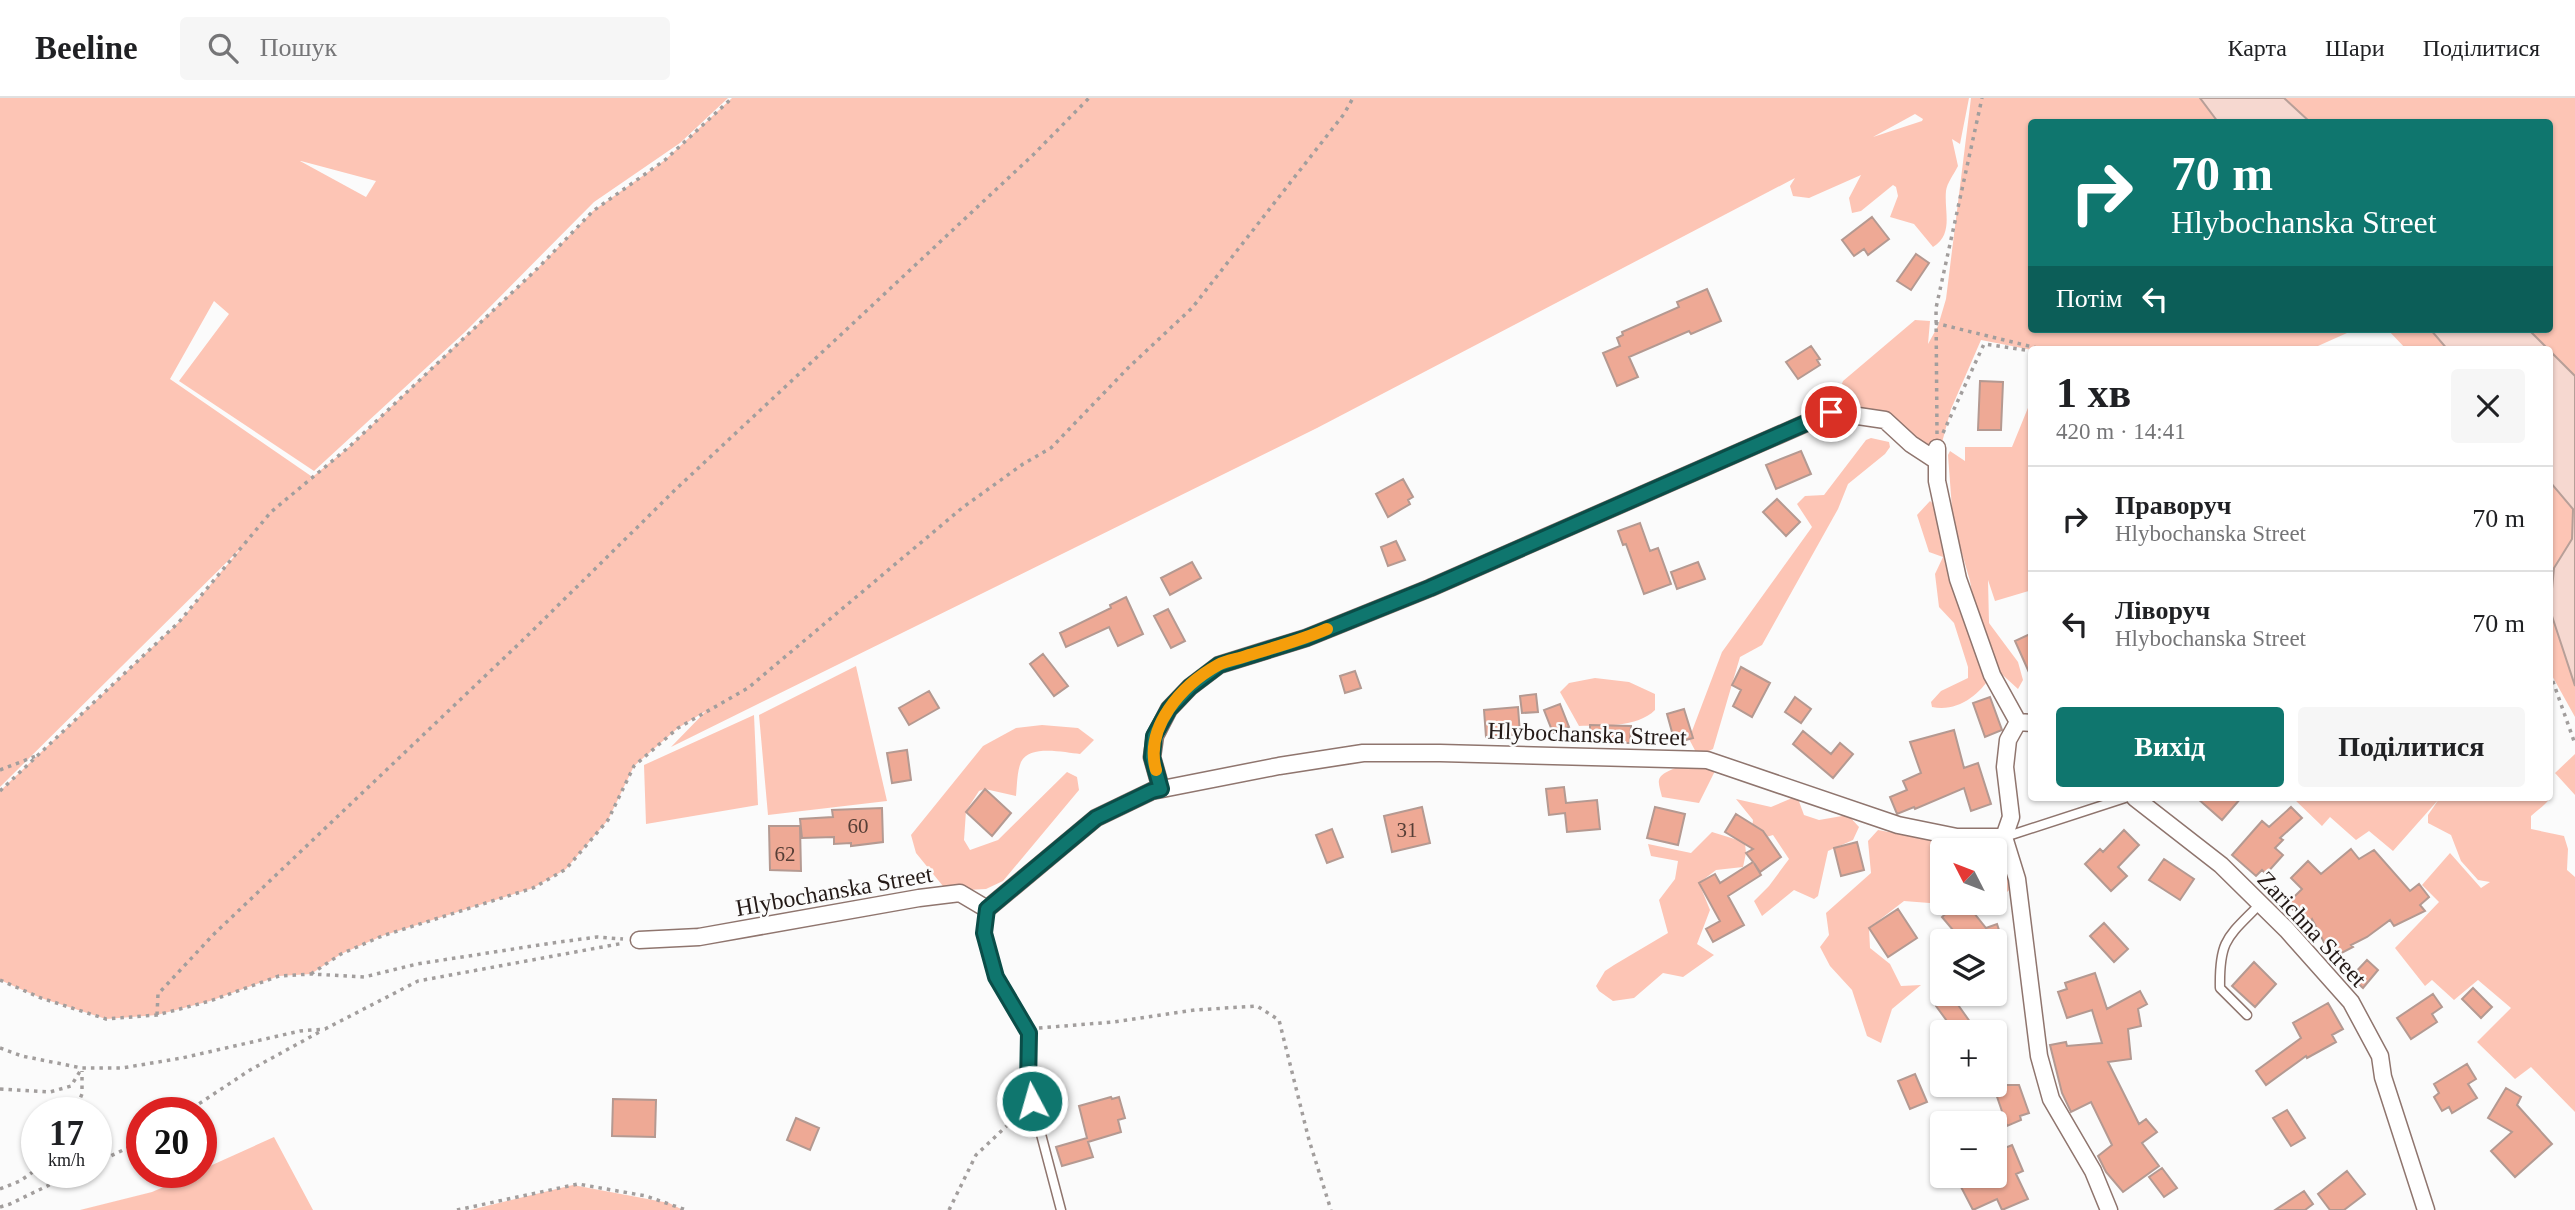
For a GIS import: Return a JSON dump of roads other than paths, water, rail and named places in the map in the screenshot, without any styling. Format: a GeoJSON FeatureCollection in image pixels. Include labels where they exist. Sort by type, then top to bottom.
{"type":"FeatureCollection","features":[{"type":"Feature","properties":{"kind":"street"},"geometry":{"type":"LineString","coordinates":[[1161,789],[1152,757],[1154,736],[1169,709],[1190,687],[1219,665],[1306,638],[1430,588],[1831,412],[1885,420],[1912,444],[1937,455],[1937,481],[1958,579],[1992,675],[2025,722],[2008,740],[2005,767],[2011,817],[2004,837],[2017,879],[2039,1056],[2052,1099],[2093,1171],[2109,1210]]}},
{"type":"Feature","properties":{"kind":"street","name":"Hlybochanska Street"},"geometry":{"type":"LineString","coordinates":[[639,940],[699,937],[960,893],[987,909],[1096,818],[1152,791],[1363,753],[1440,752],[1707,760],[1898,825],[1957,837],[2004,837]]}},
{"type":"Feature","properties":{"kind":"street","name":"Zarichna Street"},"geometry":{"type":"LineString","coordinates":[[2139,801],[2221,865],[2287,930],[2351,1002],[2380,1056],[2384,1077],[2426,1210]]}},
{"type":"Feature","properties":{"kind":"lane"},"geometry":{"type":"LineString","coordinates":[[2004,837],[2116,801]]}},
{"type":"Feature","properties":{"kind":"lane"},"geometry":{"type":"LineString","coordinates":[[2247,1015],[2220,988],[2219,964],[2226,938],[2260,904]]}},
{"type":"Feature","properties":{"kind":"lane"},"geometry":{"type":"LineString","coordinates":[[987,909],[984,933],[996,977],[1029,1033],[1028,1085],[1061,1210]]}}]}
